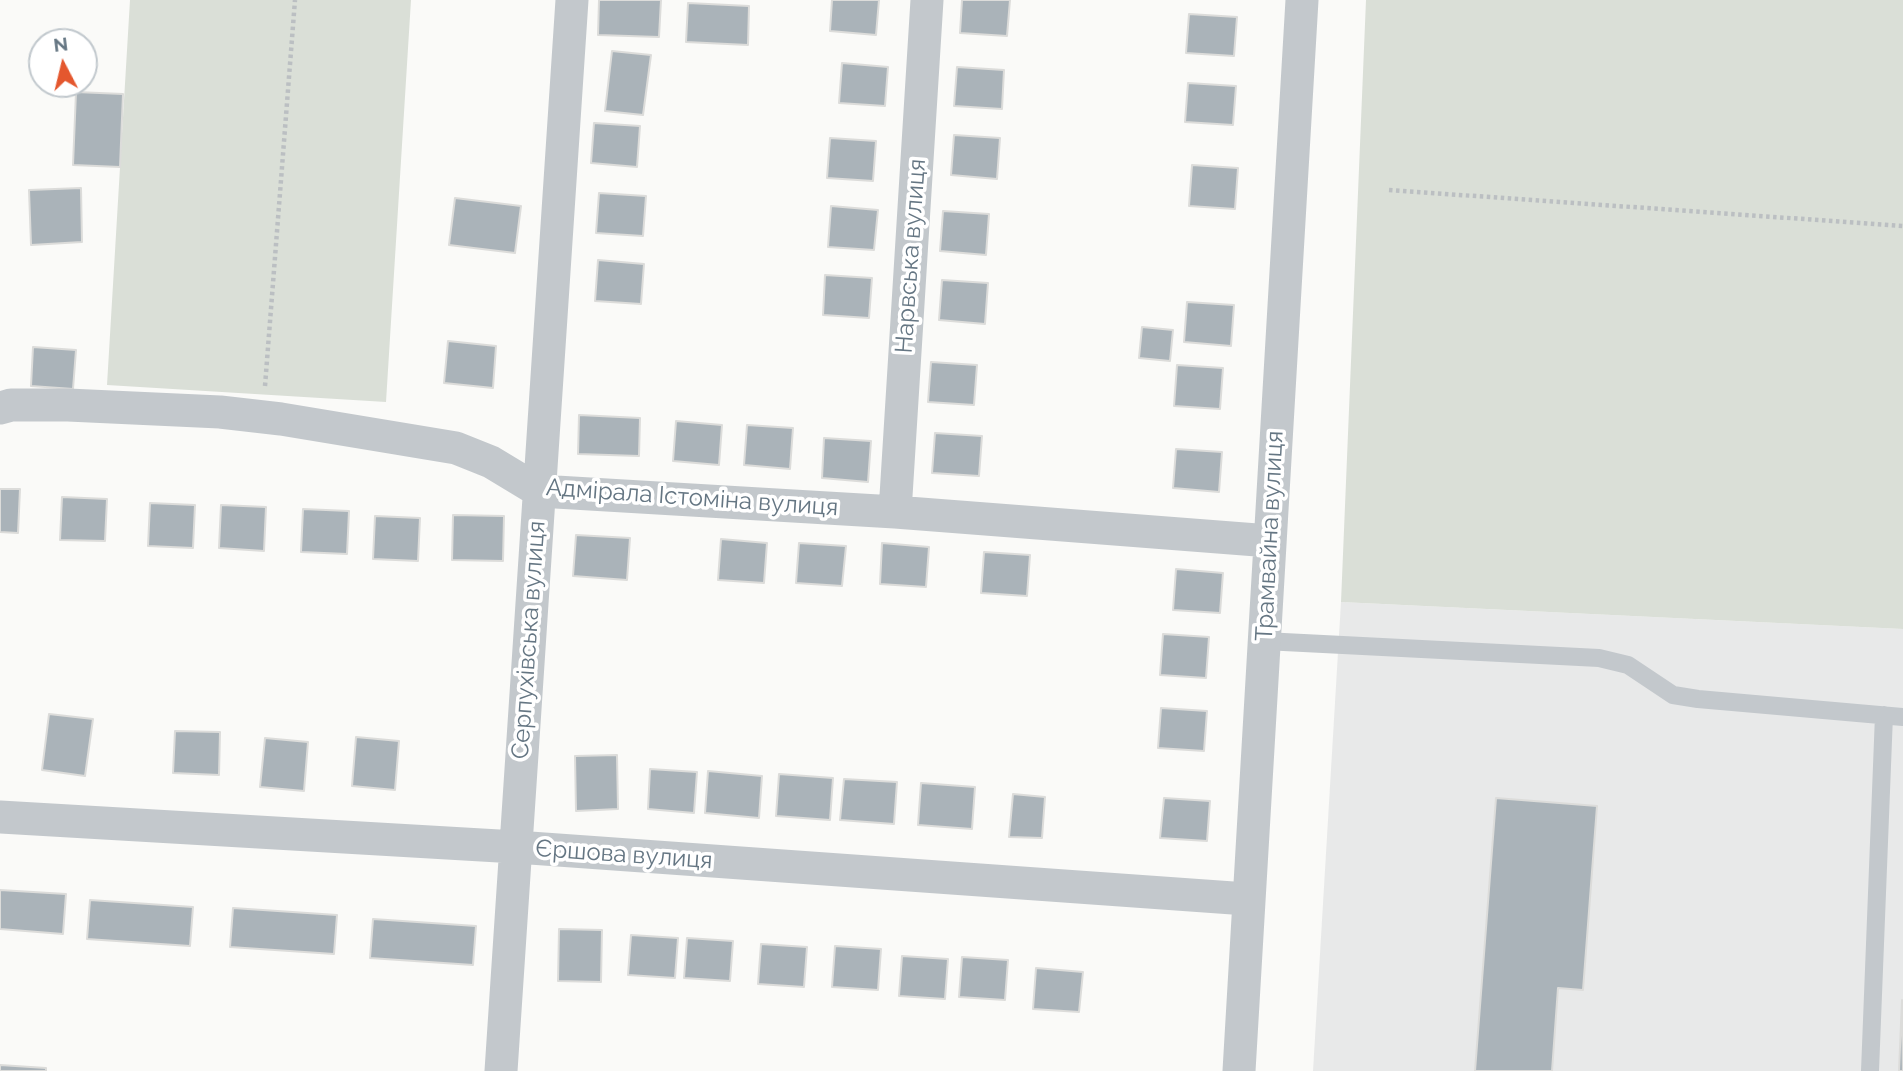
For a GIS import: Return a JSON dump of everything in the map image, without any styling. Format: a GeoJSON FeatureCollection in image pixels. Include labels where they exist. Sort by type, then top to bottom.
{"type":"FeatureCollection","features":[{"type":"Feature","properties":{"kind":"street","name":"Серпухівська вулиця"},"geometry":{"type":"LineString","coordinates":[[501,1071],[572,0]]}},
{"type":"Feature","properties":{"kind":"street","name":"Нарвська вулиця"},"geometry":{"type":"LineString","coordinates":[[895,512],[927,0]]}},
{"type":"Feature","properties":{"kind":"street","name":"Трамвайна вулиця"},"geometry":{"type":"LineString","coordinates":[[1238,1071],[1302,0]]}},
{"type":"Feature","properties":{"kind":"street","name":"Адмірала Істоміна вулиця"},"geometry":{"type":"LineString","coordinates":[[0,408],[11,405],[68,405],[220,412],[262,417],[456,448],[491,462],[539,491],[895,512],[1270,541]]}},
{"type":"Feature","properties":{"kind":"street","name":"Єршова вулиця"},"geometry":{"type":"LineString","coordinates":[[0,817],[516,847],[1248,899]]}},
{"type":"Feature","properties":{"kind":"lane"},"geometry":{"type":"LineString","coordinates":[[1264,641],[1599,658],[1628,665],[1673,695],[1903,717]]}},
{"type":"Feature","properties":{"kind":"lane"},"geometry":{"type":"LineString","coordinates":[[1870,1071],[1884,715]]}},
{"type":"Feature","properties":{"kind":"path"},"geometry":{"type":"LineString","coordinates":[[262,417],[295,0]]}},
{"type":"Feature","properties":{"kind":"path"},"geometry":{"type":"LineString","coordinates":[[1389,190],[1903,226]]}},
{"type":"Feature","properties":{"kind":"shaded area"},"geometry":{"type":"Polygon","coordinates":[[[130,0],[411,0],[386,402],[107,385],[130,0]]]}},
{"type":"Feature","properties":{"kind":"shaded area"},"geometry":{"type":"Polygon","coordinates":[[[1366,0],[1903,0],[1903,629],[1341,602],[1366,0]]]}},
{"type":"Feature","properties":{"kind":"shaded area"},"geometry":{"type":"Polygon","coordinates":[[[1341,602],[1903,629],[1903,1071],[1313,1071],[1341,602]]]}},
{"type":"Feature","properties":{"kind":"building"},"geometry":{"type":"Polygon","coordinates":[[[599,0],[661,0],[659,37],[598,35],[599,0]]]}},
{"type":"Feature","properties":{"kind":"building"},"geometry":{"type":"Polygon","coordinates":[[[832,0],[879,0],[876,35],[830,31],[832,0]]]}},
{"type":"Feature","properties":{"kind":"building"},"geometry":{"type":"Polygon","coordinates":[[[962,0],[1010,0],[1007,36],[960,33],[962,0]]]}},
{"type":"Feature","properties":{"kind":"building"},"geometry":{"type":"Polygon","coordinates":[[[688,3],[749,6],[748,45],[686,42],[688,3]]]}},
{"type":"Feature","properties":{"kind":"building"},"geometry":{"type":"Polygon","coordinates":[[[1189,14],[1237,17],[1234,56],[1186,53],[1189,14]]]}},
{"type":"Feature","properties":{"kind":"building"},"geometry":{"type":"Polygon","coordinates":[[[612,51],[651,55],[643,115],[605,111],[612,51]]]}},
{"type":"Feature","properties":{"kind":"building"},"geometry":{"type":"Polygon","coordinates":[[[842,63],[888,67],[885,106],[839,103],[842,63]]]}},
{"type":"Feature","properties":{"kind":"building"},"geometry":{"type":"Polygon","coordinates":[[[957,67],[1004,70],[1002,109],[954,106],[957,67]]]}},
{"type":"Feature","properties":{"kind":"building"},"geometry":{"type":"Polygon","coordinates":[[[1188,83],[1236,86],[1233,125],[1185,122],[1188,83]]]}},
{"type":"Feature","properties":{"kind":"building"},"geometry":{"type":"Polygon","coordinates":[[[98,93],[123,94],[120,167],[73,165],[76,98],[98,98],[98,93]]]}},
{"type":"Feature","properties":{"kind":"building"},"geometry":{"type":"Polygon","coordinates":[[[594,123],[640,126],[637,167],[591,163],[594,123]]]}},
{"type":"Feature","properties":{"kind":"building"},"geometry":{"type":"Polygon","coordinates":[[[954,135],[1000,138],[997,179],[951,175],[954,135]]]}},
{"type":"Feature","properties":{"kind":"building"},"geometry":{"type":"Polygon","coordinates":[[[830,138],[876,141],[873,181],[827,178],[830,138]]]}},
{"type":"Feature","properties":{"kind":"building"},"geometry":{"type":"Polygon","coordinates":[[[1192,165],[1238,168],[1235,209],[1189,206],[1192,165]]]}},
{"type":"Feature","properties":{"kind":"building"},"geometry":{"type":"Polygon","coordinates":[[[81,188],[82,242],[31,245],[29,190],[81,188]]]}},
{"type":"Feature","properties":{"kind":"building"},"geometry":{"type":"Polygon","coordinates":[[[599,193],[646,196],[643,236],[596,233],[599,193]]]}},
{"type":"Feature","properties":{"kind":"building"},"geometry":{"type":"Polygon","coordinates":[[[455,198],[521,206],[515,253],[449,245],[455,198]]]}},
{"type":"Feature","properties":{"kind":"building"},"geometry":{"type":"Polygon","coordinates":[[[831,206],[878,210],[874,250],[828,247],[831,206]]]}},
{"type":"Feature","properties":{"kind":"building"},"geometry":{"type":"Polygon","coordinates":[[[943,211],[989,214],[986,255],[940,251],[943,211]]]}},
{"type":"Feature","properties":{"kind":"building"},"geometry":{"type":"Polygon","coordinates":[[[598,260],[644,264],[641,304],[595,301],[598,260]]]}},
{"type":"Feature","properties":{"kind":"building"},"geometry":{"type":"Polygon","coordinates":[[[825,275],[872,278],[869,318],[823,315],[825,275]]]}},
{"type":"Feature","properties":{"kind":"building"},"geometry":{"type":"Polygon","coordinates":[[[942,280],[988,283],[985,324],[939,320],[942,280]]]}},
{"type":"Feature","properties":{"kind":"building"},"geometry":{"type":"Polygon","coordinates":[[[1187,302],[1234,305],[1231,346],[1184,342],[1187,302]]]}},
{"type":"Feature","properties":{"kind":"building"},"geometry":{"type":"Polygon","coordinates":[[[1142,327],[1173,330],[1170,361],[1139,358],[1142,327]]]}},
{"type":"Feature","properties":{"kind":"building"},"geometry":{"type":"Polygon","coordinates":[[[448,341],[496,346],[493,388],[444,383],[448,341]]]}},
{"type":"Feature","properties":{"kind":"building"},"geometry":{"type":"Polygon","coordinates":[[[33,347],[76,350],[73,389],[31,386],[33,347]]]}},
{"type":"Feature","properties":{"kind":"building"},"geometry":{"type":"Polygon","coordinates":[[[931,362],[977,365],[974,405],[928,402],[931,362]]]}},
{"type":"Feature","properties":{"kind":"building"},"geometry":{"type":"Polygon","coordinates":[[[1177,365],[1223,368],[1220,409],[1174,406],[1177,365]]]}},
{"type":"Feature","properties":{"kind":"building"},"geometry":{"type":"Polygon","coordinates":[[[579,415],[640,418],[639,456],[578,454],[579,415]]]}},
{"type":"Feature","properties":{"kind":"building"},"geometry":{"type":"Polygon","coordinates":[[[676,421],[722,425],[719,465],[673,461],[676,421]]]}},
{"type":"Feature","properties":{"kind":"building"},"geometry":{"type":"Polygon","coordinates":[[[747,425],[793,428],[790,469],[744,465],[747,425]]]}},
{"type":"Feature","properties":{"kind":"building"},"geometry":{"type":"Polygon","coordinates":[[[935,433],[982,436],[979,476],[932,473],[935,433]]]}},
{"type":"Feature","properties":{"kind":"building"},"geometry":{"type":"Polygon","coordinates":[[[824,438],[871,441],[868,482],[822,478],[824,438]]]}},
{"type":"Feature","properties":{"kind":"building"},"geometry":{"type":"Polygon","coordinates":[[[1176,449],[1222,452],[1219,492],[1173,488],[1176,449]]]}},
{"type":"Feature","properties":{"kind":"building"},"geometry":{"type":"Polygon","coordinates":[[[0,489],[20,489],[18,533],[0,532],[0,489]]]}},
{"type":"Feature","properties":{"kind":"building"},"geometry":{"type":"Polygon","coordinates":[[[62,497],[107,499],[105,541],[60,540],[62,497]]]}},
{"type":"Feature","properties":{"kind":"building"},"geometry":{"type":"Polygon","coordinates":[[[150,503],[195,505],[193,548],[148,546],[150,503]]]}},
{"type":"Feature","properties":{"kind":"building"},"geometry":{"type":"Polygon","coordinates":[[[221,505],[266,507],[264,551],[219,548],[221,505]]]}},
{"type":"Feature","properties":{"kind":"building"},"geometry":{"type":"Polygon","coordinates":[[[303,509],[349,511],[347,554],[301,552],[303,509]]]}},
{"type":"Feature","properties":{"kind":"building"},"geometry":{"type":"Polygon","coordinates":[[[453,515],[504,516],[503,561],[452,560],[453,515]]]}},
{"type":"Feature","properties":{"kind":"building"},"geometry":{"type":"Polygon","coordinates":[[[375,516],[420,518],[418,561],[373,559],[375,516]]]}},
{"type":"Feature","properties":{"kind":"building"},"geometry":{"type":"Polygon","coordinates":[[[576,535],[630,538],[627,580],[573,576],[576,535]]]}},
{"type":"Feature","properties":{"kind":"building"},"geometry":{"type":"Polygon","coordinates":[[[721,539],[767,543],[764,583],[718,580],[721,539]]]}},
{"type":"Feature","properties":{"kind":"building"},"geometry":{"type":"Polygon","coordinates":[[[799,543],[846,546],[842,586],[796,583],[799,543]]]}},
{"type":"Feature","properties":{"kind":"building"},"geometry":{"type":"Polygon","coordinates":[[[882,543],[929,547],[926,587],[880,584],[882,543]]]}},
{"type":"Feature","properties":{"kind":"building"},"geometry":{"type":"Polygon","coordinates":[[[984,552],[1030,555],[1027,596],[981,593],[984,552]]]}},
{"type":"Feature","properties":{"kind":"building"},"geometry":{"type":"Polygon","coordinates":[[[1176,569],[1223,573],[1220,613],[1173,610],[1176,569]]]}},
{"type":"Feature","properties":{"kind":"building"},"geometry":{"type":"Polygon","coordinates":[[[1163,634],[1209,637],[1206,678],[1160,675],[1163,634]]]}},
{"type":"Feature","properties":{"kind":"building"},"geometry":{"type":"Polygon","coordinates":[[[1161,708],[1207,711],[1204,751],[1158,748],[1161,708]]]}},
{"type":"Feature","properties":{"kind":"building"},"geometry":{"type":"Polygon","coordinates":[[[49,714],[93,719],[85,776],[42,770],[49,714]]]}},
{"type":"Feature","properties":{"kind":"building"},"geometry":{"type":"Polygon","coordinates":[[[175,731],[220,732],[219,775],[173,773],[175,731]]]}},
{"type":"Feature","properties":{"kind":"building"},"geometry":{"type":"Polygon","coordinates":[[[356,737],[399,741],[395,790],[352,786],[356,737]]]}},
{"type":"Feature","properties":{"kind":"building"},"geometry":{"type":"Polygon","coordinates":[[[265,738],[308,742],[304,791],[260,787],[265,738]]]}},
{"type":"Feature","properties":{"kind":"building"},"geometry":{"type":"Polygon","coordinates":[[[617,755],[618,809],[576,811],[575,756],[617,755]]]}},
{"type":"Feature","properties":{"kind":"building"},"geometry":{"type":"Polygon","coordinates":[[[650,769],[697,772],[694,813],[648,809],[650,769]]]}},
{"type":"Feature","properties":{"kind":"building"},"geometry":{"type":"Polygon","coordinates":[[[708,771],[762,776],[759,818],[705,813],[708,771]]]}},
{"type":"Feature","properties":{"kind":"building"},"geometry":{"type":"Polygon","coordinates":[[[779,774],[833,778],[830,820],[776,816],[779,774]]]}},
{"type":"Feature","properties":{"kind":"building"},"geometry":{"type":"Polygon","coordinates":[[[844,779],[897,782],[894,824],[840,820],[844,779]]]}},
{"type":"Feature","properties":{"kind":"building"},"geometry":{"type":"Polygon","coordinates":[[[921,783],[975,787],[972,829],[918,825],[921,783]]]}},
{"type":"Feature","properties":{"kind":"building"},"geometry":{"type":"Polygon","coordinates":[[[1013,794],[1045,797],[1042,838],[1009,837],[1013,794]]]}},
{"type":"Feature","properties":{"kind":"building"},"geometry":{"type":"Polygon","coordinates":[[[1164,798],[1210,801],[1207,841],[1160,838],[1164,798]]]}},
{"type":"Feature","properties":{"kind":"building"},"geometry":{"type":"Polygon","coordinates":[[[1496,798],[1597,806],[1583,990],[1558,988],[1552,1071],[1475,1071],[1496,798]]]}},
{"type":"Feature","properties":{"kind":"building"},"geometry":{"type":"Polygon","coordinates":[[[0,890],[66,894],[63,934],[0,929],[0,890]]]}},
{"type":"Feature","properties":{"kind":"building"},"geometry":{"type":"Polygon","coordinates":[[[90,900],[193,907],[190,946],[87,939],[90,900]]]}},
{"type":"Feature","properties":{"kind":"building"},"geometry":{"type":"Polygon","coordinates":[[[233,908],[337,915],[334,954],[230,947],[233,908]]]}},
{"type":"Feature","properties":{"kind":"building"},"geometry":{"type":"Polygon","coordinates":[[[373,919],[476,926],[473,965],[370,958],[373,919]]]}},
{"type":"Feature","properties":{"kind":"building"},"geometry":{"type":"Polygon","coordinates":[[[559,929],[602,930],[601,982],[558,981],[559,929]]]}},
{"type":"Feature","properties":{"kind":"building"},"geometry":{"type":"Polygon","coordinates":[[[631,935],[678,938],[675,978],[628,975],[631,935]]]}},
{"type":"Feature","properties":{"kind":"building"},"geometry":{"type":"Polygon","coordinates":[[[687,938],[733,941],[730,981],[684,978],[687,938]]]}},
{"type":"Feature","properties":{"kind":"building"},"geometry":{"type":"Polygon","coordinates":[[[761,944],[807,947],[804,987],[758,984],[761,944]]]}},
{"type":"Feature","properties":{"kind":"building"},"geometry":{"type":"Polygon","coordinates":[[[835,946],[881,949],[878,990],[832,987],[835,946]]]}},
{"type":"Feature","properties":{"kind":"building"},"geometry":{"type":"Polygon","coordinates":[[[902,956],[948,959],[945,999],[899,996],[902,956]]]}},
{"type":"Feature","properties":{"kind":"building"},"geometry":{"type":"Polygon","coordinates":[[[962,957],[1008,960],[1005,1000],[959,997],[962,957]]]}},
{"type":"Feature","properties":{"kind":"building"},"geometry":{"type":"Polygon","coordinates":[[[1036,968],[1083,972],[1079,1012],[1033,1009],[1036,968]]]}},
{"type":"Feature","properties":{"kind":"building"},"geometry":{"type":"Polygon","coordinates":[[[1902,1000],[1903,1071],[1899,1071],[1902,1000]]]}},
{"type":"Feature","properties":{"kind":"building"},"geometry":{"type":"Polygon","coordinates":[[[0,1065],[46,1068],[46,1071],[0,1071],[0,1065]]]}}]}
